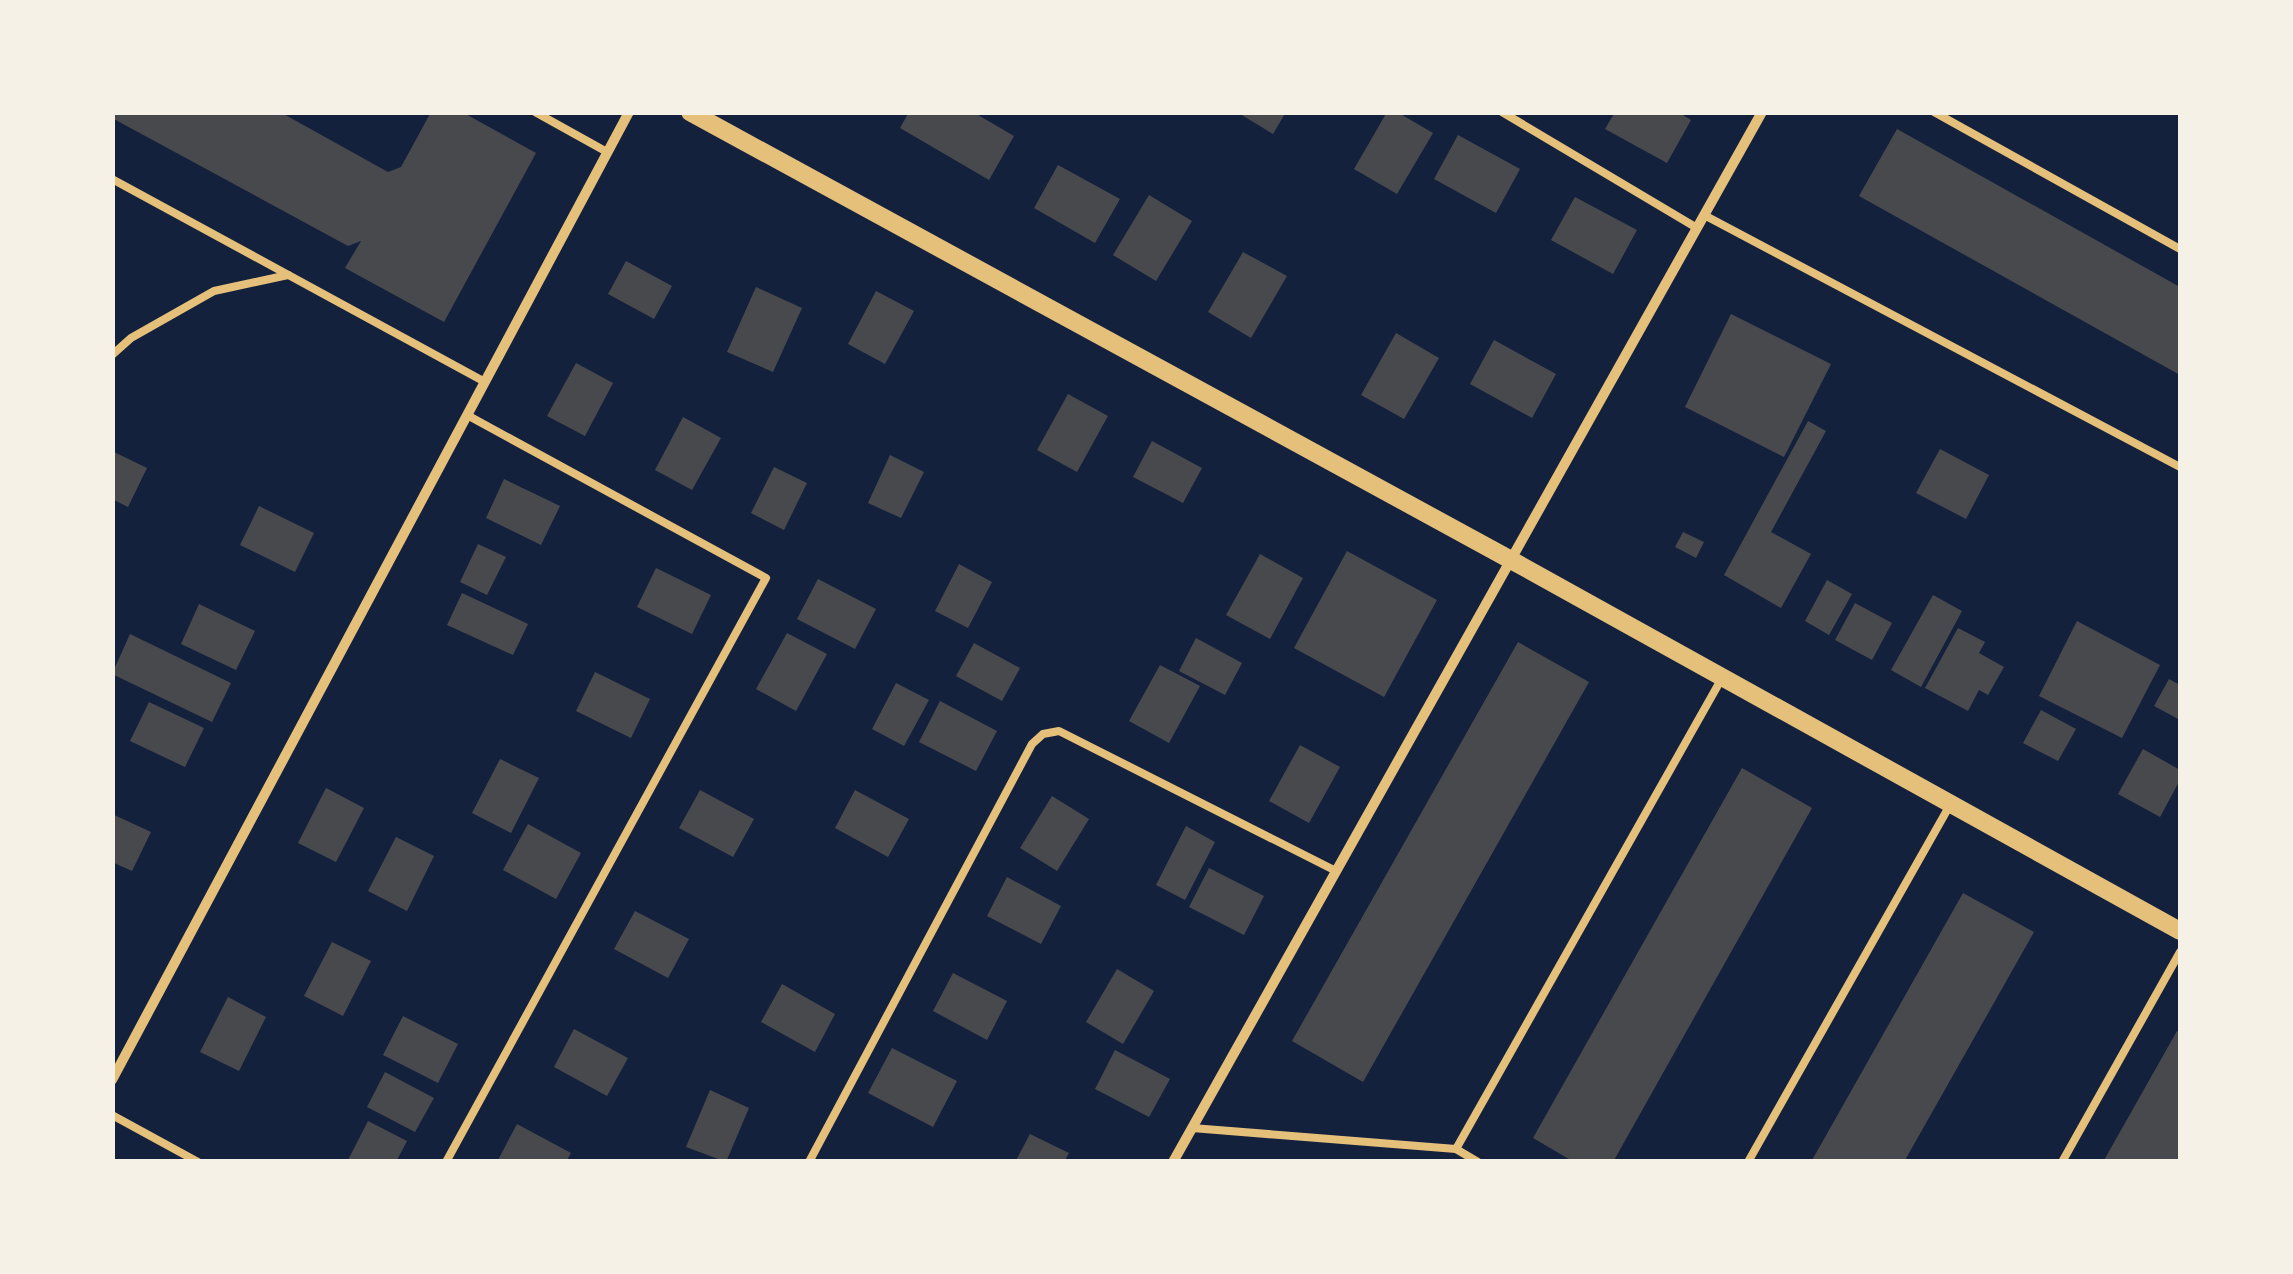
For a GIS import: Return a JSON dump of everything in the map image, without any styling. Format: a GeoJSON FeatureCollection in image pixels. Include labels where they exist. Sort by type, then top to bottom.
{"type":"FeatureCollection","features":[{"type":"Feature","properties":{"kind":"street"},"geometry":{"type":"LineString","coordinates":[[112,1080],[629,112]]}},
{"type":"Feature","properties":{"kind":"street"},"geometry":{"type":"LineString","coordinates":[[690,112],[2180,931]]}},
{"type":"Feature","properties":{"kind":"street"},"geometry":{"type":"LineString","coordinates":[[1174,1162],[1762,112]]}},
{"type":"Feature","properties":{"kind":"lane"},"geometry":{"type":"LineString","coordinates":[[535,112],[608,152]]}},
{"type":"Feature","properties":{"kind":"lane"},"geometry":{"type":"LineString","coordinates":[[1502,112],[1697,228]]}},
{"type":"Feature","properties":{"kind":"lane"},"geometry":{"type":"LineString","coordinates":[[1934,112],[2180,250]]}},
{"type":"Feature","properties":{"kind":"lane"},"geometry":{"type":"LineString","coordinates":[[112,178],[485,382]]}},
{"type":"Feature","properties":{"kind":"lane"},"geometry":{"type":"LineString","coordinates":[[1704,215],[2180,467]]}},
{"type":"Feature","properties":{"kind":"lane"},"geometry":{"type":"LineString","coordinates":[[112,355],[131,338],[214,291],[288,275]]}},
{"type":"Feature","properties":{"kind":"lane"},"geometry":{"type":"LineString","coordinates":[[446,1162],[766,578],[467,415]]}},
{"type":"Feature","properties":{"kind":"lane"},"geometry":{"type":"LineString","coordinates":[[1456,1149],[1722,678]]}},
{"type":"Feature","properties":{"kind":"lane"},"geometry":{"type":"LineString","coordinates":[[809,1162],[1032,744],[1044,734],[1059,731],[1336,870]]}},
{"type":"Feature","properties":{"kind":"lane"},"geometry":{"type":"LineString","coordinates":[[1748,1162],[1951,804]]}},
{"type":"Feature","properties":{"kind":"lane"},"geometry":{"type":"LineString","coordinates":[[2062,1162],[2180,952]]}},
{"type":"Feature","properties":{"kind":"lane"},"geometry":{"type":"LineString","coordinates":[[112,1115],[198,1162]]}},
{"type":"Feature","properties":{"kind":"lane"},"geometry":{"type":"LineString","coordinates":[[1192,1128],[1456,1149],[1478,1162]]}},
{"type":"Feature","properties":{"kind":"building"},"geometry":{"type":"Polygon","coordinates":[[[112,112],[280,112],[388,172],[401,167],[431,112],[462,112],[536,153],[444,322],[345,268],[361,241],[348,246],[112,118],[112,112]]]}},
{"type":"Feature","properties":{"kind":"building"},"geometry":{"type":"Polygon","coordinates":[[[909,112],[973,112],[1014,136],[989,180],[900,128],[909,112]]]}},
{"type":"Feature","properties":{"kind":"building"},"geometry":{"type":"Polygon","coordinates":[[[1237,112],[1286,112],[1273,134],[1237,112]]]}},
{"type":"Feature","properties":{"kind":"building"},"geometry":{"type":"Polygon","coordinates":[[[1387,112],[1397,112],[1433,133],[1397,194],[1354,169],[1387,112]]]}},
{"type":"Feature","properties":{"kind":"building"},"geometry":{"type":"Polygon","coordinates":[[[1615,112],[1678,112],[1691,120],[1667,163],[1605,129],[1615,112]]]}},
{"type":"Feature","properties":{"kind":"building"},"geometry":{"type":"Polygon","coordinates":[[[1897,129],[2180,287],[2180,375],[1859,196],[1897,129]]]}},
{"type":"Feature","properties":{"kind":"building"},"geometry":{"type":"Polygon","coordinates":[[[1458,135],[1520,169],[1496,213],[1434,179],[1458,135]]]}},
{"type":"Feature","properties":{"kind":"building"},"geometry":{"type":"Polygon","coordinates":[[[1058,165],[1120,199],[1095,243],[1034,208],[1058,165]]]}},
{"type":"Feature","properties":{"kind":"building"},"geometry":{"type":"Polygon","coordinates":[[[1149,195],[1192,221],[1156,281],[1113,255],[1149,195]]]}},
{"type":"Feature","properties":{"kind":"building"},"geometry":{"type":"Polygon","coordinates":[[[1575,197],[1637,230],[1613,274],[1551,240],[1575,197]]]}},
{"type":"Feature","properties":{"kind":"building"},"geometry":{"type":"Polygon","coordinates":[[[1243,252],[1287,276],[1251,338],[1208,312],[1243,252]]]}},
{"type":"Feature","properties":{"kind":"building"},"geometry":{"type":"Polygon","coordinates":[[[626,261],[672,286],[654,319],[608,294],[626,261]]]}},
{"type":"Feature","properties":{"kind":"building"},"geometry":{"type":"Polygon","coordinates":[[[756,287],[802,308],[773,372],[727,352],[756,287]]]}},
{"type":"Feature","properties":{"kind":"building"},"geometry":{"type":"Polygon","coordinates":[[[876,291],[914,311],[885,364],[848,344],[876,291]]]}},
{"type":"Feature","properties":{"kind":"building"},"geometry":{"type":"Polygon","coordinates":[[[1731,314],[1831,364],[1784,457],[1685,407],[1731,314]]]}},
{"type":"Feature","properties":{"kind":"building"},"geometry":{"type":"Polygon","coordinates":[[[1396,333],[1439,358],[1404,419],[1361,395],[1396,333]]]}},
{"type":"Feature","properties":{"kind":"building"},"geometry":{"type":"Polygon","coordinates":[[[1494,340],[1556,374],[1532,418],[1470,384],[1494,340]]]}},
{"type":"Feature","properties":{"kind":"building"},"geometry":{"type":"Polygon","coordinates":[[[576,363],[613,383],[585,436],[547,416],[576,363]]]}},
{"type":"Feature","properties":{"kind":"building"},"geometry":{"type":"Polygon","coordinates":[[[1068,394],[1108,416],[1077,472],[1037,450],[1068,394]]]}},
{"type":"Feature","properties":{"kind":"building"},"geometry":{"type":"Polygon","coordinates":[[[683,417],[721,438],[692,490],[655,470],[683,417]]]}},
{"type":"Feature","properties":{"kind":"building"},"geometry":{"type":"Polygon","coordinates":[[[1808,421],[1826,431],[1771,532],[1811,554],[1781,608],[1724,575],[1808,421]]]}},
{"type":"Feature","properties":{"kind":"building"},"geometry":{"type":"Polygon","coordinates":[[[1152,441],[1202,468],[1183,503],[1133,477],[1152,441]]]}},
{"type":"Feature","properties":{"kind":"building"},"geometry":{"type":"Polygon","coordinates":[[[1940,449],[1989,475],[1966,519],[1916,493],[1940,449]]]}},
{"type":"Feature","properties":{"kind":"building"},"geometry":{"type":"Polygon","coordinates":[[[112,451],[147,468],[128,507],[112,499],[112,451]]]}},
{"type":"Feature","properties":{"kind":"building"},"geometry":{"type":"Polygon","coordinates":[[[890,455],[924,472],[901,518],[868,503],[890,455]]]}},
{"type":"Feature","properties":{"kind":"building"},"geometry":{"type":"Polygon","coordinates":[[[774,467],[807,483],[784,530],[751,513],[774,467]]]}},
{"type":"Feature","properties":{"kind":"building"},"geometry":{"type":"Polygon","coordinates":[[[504,479],[560,506],[541,545],[486,518],[504,479]]]}},
{"type":"Feature","properties":{"kind":"building"},"geometry":{"type":"Polygon","coordinates":[[[259,506],[314,533],[295,572],[240,545],[259,506]]]}},
{"type":"Feature","properties":{"kind":"building"},"geometry":{"type":"Polygon","coordinates":[[[1683,532],[1704,542],[1696,558],[1675,547],[1683,532]]]}},
{"type":"Feature","properties":{"kind":"building"},"geometry":{"type":"Polygon","coordinates":[[[478,544],[506,557],[487,595],[460,582],[478,544]]]}},
{"type":"Feature","properties":{"kind":"building"},"geometry":{"type":"Polygon","coordinates":[[[1347,551],[1437,600],[1384,697],[1294,648],[1347,551]]]}},
{"type":"Feature","properties":{"kind":"building"},"geometry":{"type":"Polygon","coordinates":[[[1260,554],[1303,578],[1270,639],[1226,615],[1260,554]]]}},
{"type":"Feature","properties":{"kind":"building"},"geometry":{"type":"Polygon","coordinates":[[[959,564],[992,582],[968,628],[935,611],[959,564]]]}},
{"type":"Feature","properties":{"kind":"building"},"geometry":{"type":"Polygon","coordinates":[[[656,568],[711,595],[692,634],[637,607],[656,568]]]}},
{"type":"Feature","properties":{"kind":"building"},"geometry":{"type":"Polygon","coordinates":[[[818,579],[876,609],[855,649],[797,619],[818,579]]]}},
{"type":"Feature","properties":{"kind":"building"},"geometry":{"type":"Polygon","coordinates":[[[1827,580],[1852,594],[1829,635],[1805,621],[1827,580]]]}},
{"type":"Feature","properties":{"kind":"building"},"geometry":{"type":"Polygon","coordinates":[[[462,593],[528,624],[513,655],[447,625],[462,593]]]}},
{"type":"Feature","properties":{"kind":"building"},"geometry":{"type":"Polygon","coordinates":[[[1933,595],[1962,611],[1921,687],[1891,670],[1933,595]]]}},
{"type":"Feature","properties":{"kind":"building"},"geometry":{"type":"Polygon","coordinates":[[[1855,603],[1892,623],[1872,660],[1835,640],[1855,603]]]}},
{"type":"Feature","properties":{"kind":"building"},"geometry":{"type":"Polygon","coordinates":[[[199,604],[255,631],[236,670],[181,644],[199,604]]]}},
{"type":"Feature","properties":{"kind":"building"},"geometry":{"type":"Polygon","coordinates":[[[2077,621],[2160,665],[2122,738],[2039,696],[2077,621]]]}},
{"type":"Feature","properties":{"kind":"building"},"geometry":{"type":"Polygon","coordinates":[[[1958,628],[1985,642],[1979,653],[2004,667],[1988,695],[1979,690],[1968,711],[1925,688],[1958,628]]]}},
{"type":"Feature","properties":{"kind":"building"},"geometry":{"type":"Polygon","coordinates":[[[787,633],[827,654],[796,711],[756,689],[787,633]]]}},
{"type":"Feature","properties":{"kind":"building"},"geometry":{"type":"Polygon","coordinates":[[[130,634],[231,683],[212,722],[112,674],[130,634]]]}},
{"type":"Feature","properties":{"kind":"building"},"geometry":{"type":"Polygon","coordinates":[[[1196,638],[1242,663],[1225,695],[1179,671],[1196,638]]]}},
{"type":"Feature","properties":{"kind":"building"},"geometry":{"type":"Polygon","coordinates":[[[1518,642],[1589,682],[1363,1082],[1292,1041],[1518,642]]]}},
{"type":"Feature","properties":{"kind":"building"},"geometry":{"type":"Polygon","coordinates":[[[974,643],[1020,668],[1002,701],[956,676],[974,643]]]}},
{"type":"Feature","properties":{"kind":"building"},"geometry":{"type":"Polygon","coordinates":[[[1160,665],[1200,686],[1169,743],[1129,721],[1160,665]]]}},
{"type":"Feature","properties":{"kind":"building"},"geometry":{"type":"Polygon","coordinates":[[[595,672],[650,699],[631,738],[576,711],[595,672]]]}},
{"type":"Feature","properties":{"kind":"building"},"geometry":{"type":"Polygon","coordinates":[[[2169,679],[2180,685],[2180,720],[2154,706],[2169,679]]]}},
{"type":"Feature","properties":{"kind":"building"},"geometry":{"type":"Polygon","coordinates":[[[896,683],[929,700],[904,746],[872,729],[896,683]]]}},
{"type":"Feature","properties":{"kind":"building"},"geometry":{"type":"Polygon","coordinates":[[[940,701],[997,731],[976,771],[919,742],[940,701]]]}},
{"type":"Feature","properties":{"kind":"building"},"geometry":{"type":"Polygon","coordinates":[[[149,702],[204,728],[185,767],[130,741],[149,702]]]}},
{"type":"Feature","properties":{"kind":"building"},"geometry":{"type":"Polygon","coordinates":[[[2041,710],[2076,729],[2058,761],[2023,743],[2041,710]]]}},
{"type":"Feature","properties":{"kind":"building"},"geometry":{"type":"Polygon","coordinates":[[[1300,745],[1340,767],[1309,823],[1269,801],[1300,745]]]}},
{"type":"Feature","properties":{"kind":"building"},"geometry":{"type":"Polygon","coordinates":[[[2143,749],[2180,770],[2180,780],[2160,817],[2118,794],[2143,749]]]}},
{"type":"Feature","properties":{"kind":"building"},"geometry":{"type":"Polygon","coordinates":[[[500,759],[539,778],[511,833],[472,813],[500,759]]]}},
{"type":"Feature","properties":{"kind":"building"},"geometry":{"type":"Polygon","coordinates":[[[1742,768],[1812,808],[1613,1162],[1574,1162],[1533,1138],[1742,768]]]}},
{"type":"Feature","properties":{"kind":"building"},"geometry":{"type":"Polygon","coordinates":[[[326,788],[364,808],[336,862],[298,843],[326,788]]]}},
{"type":"Feature","properties":{"kind":"building"},"geometry":{"type":"Polygon","coordinates":[[[700,790],[754,819],[733,857],[679,828],[700,790]]]}},
{"type":"Feature","properties":{"kind":"building"},"geometry":{"type":"Polygon","coordinates":[[[855,790],[909,819],[888,857],[835,828],[855,790]]]}},
{"type":"Feature","properties":{"kind":"building"},"geometry":{"type":"Polygon","coordinates":[[[1052,796],[1089,819],[1057,871],[1020,848],[1052,796]]]}},
{"type":"Feature","properties":{"kind":"building"},"geometry":{"type":"Polygon","coordinates":[[[112,814],[151,832],[132,871],[112,862],[112,814]]]}},
{"type":"Feature","properties":{"kind":"building"},"geometry":{"type":"Polygon","coordinates":[[[528,824],[581,853],[556,899],[503,870],[528,824]]]}},
{"type":"Feature","properties":{"kind":"building"},"geometry":{"type":"Polygon","coordinates":[[[1186,826],[1215,842],[1185,900],[1156,885],[1186,826]]]}},
{"type":"Feature","properties":{"kind":"building"},"geometry":{"type":"Polygon","coordinates":[[[396,837],[434,856],[407,911],[368,891],[396,837]]]}},
{"type":"Feature","properties":{"kind":"building"},"geometry":{"type":"Polygon","coordinates":[[[1209,868],[1264,896],[1244,935],[1189,907],[1209,868]]]}},
{"type":"Feature","properties":{"kind":"building"},"geometry":{"type":"Polygon","coordinates":[[[1007,877],[1061,906],[1041,944],[987,916],[1007,877]]]}},
{"type":"Feature","properties":{"kind":"building"},"geometry":{"type":"Polygon","coordinates":[[[1963,893],[2034,932],[1904,1162],[1811,1162],[1963,893]]]}},
{"type":"Feature","properties":{"kind":"building"},"geometry":{"type":"Polygon","coordinates":[[[635,911],[689,939],[668,978],[614,949],[635,911]]]}},
{"type":"Feature","properties":{"kind":"building"},"geometry":{"type":"Polygon","coordinates":[[[332,942],[371,961],[343,1016],[304,996],[332,942]]]}},
{"type":"Feature","properties":{"kind":"building"},"geometry":{"type":"Polygon","coordinates":[[[1117,969],[1154,991],[1123,1044],[1086,1022],[1117,969]]]}},
{"type":"Feature","properties":{"kind":"building"},"geometry":{"type":"Polygon","coordinates":[[[953,973],[1007,1001],[987,1040],[933,1011],[953,973]]]}},
{"type":"Feature","properties":{"kind":"building"},"geometry":{"type":"Polygon","coordinates":[[[782,984],[835,1014],[815,1052],[761,1022],[782,984]]]}},
{"type":"Feature","properties":{"kind":"building"},"geometry":{"type":"Polygon","coordinates":[[[228,997],[266,1017],[239,1071],[200,1052],[228,997]]]}},
{"type":"Feature","properties":{"kind":"building"},"geometry":{"type":"Polygon","coordinates":[[[403,1016],[458,1044],[438,1083],[383,1055],[403,1016]]]}},
{"type":"Feature","properties":{"kind":"building"},"geometry":{"type":"Polygon","coordinates":[[[574,1029],[628,1058],[607,1096],[554,1067],[574,1029]]]}},
{"type":"Feature","properties":{"kind":"building"},"geometry":{"type":"Polygon","coordinates":[[[2177,1031],[2180,1162],[2103,1162],[2177,1031]]]}},
{"type":"Feature","properties":{"kind":"building"},"geometry":{"type":"Polygon","coordinates":[[[892,1048],[957,1081],[933,1127],[868,1093],[892,1048]]]}},
{"type":"Feature","properties":{"kind":"building"},"geometry":{"type":"Polygon","coordinates":[[[1115,1050],[1170,1079],[1149,1117],[1095,1089],[1115,1050]]]}},
{"type":"Feature","properties":{"kind":"building"},"geometry":{"type":"Polygon","coordinates":[[[385,1072],[434,1098],[415,1132],[367,1107],[385,1072]]]}},
{"type":"Feature","properties":{"kind":"building"},"geometry":{"type":"Polygon","coordinates":[[[710,1090],[749,1108],[726,1162],[686,1147],[710,1090]]]}},
{"type":"Feature","properties":{"kind":"building"},"geometry":{"type":"Polygon","coordinates":[[[368,1121],[407,1141],[396,1162],[347,1162],[368,1121]]]}},
{"type":"Feature","properties":{"kind":"building"},"geometry":{"type":"Polygon","coordinates":[[[517,1124],[571,1153],[566,1162],[497,1162],[517,1124]]]}},
{"type":"Feature","properties":{"kind":"building"},"geometry":{"type":"Polygon","coordinates":[[[1030,1134],[1069,1153],[1064,1162],[1015,1162],[1030,1134]]]}}]}
